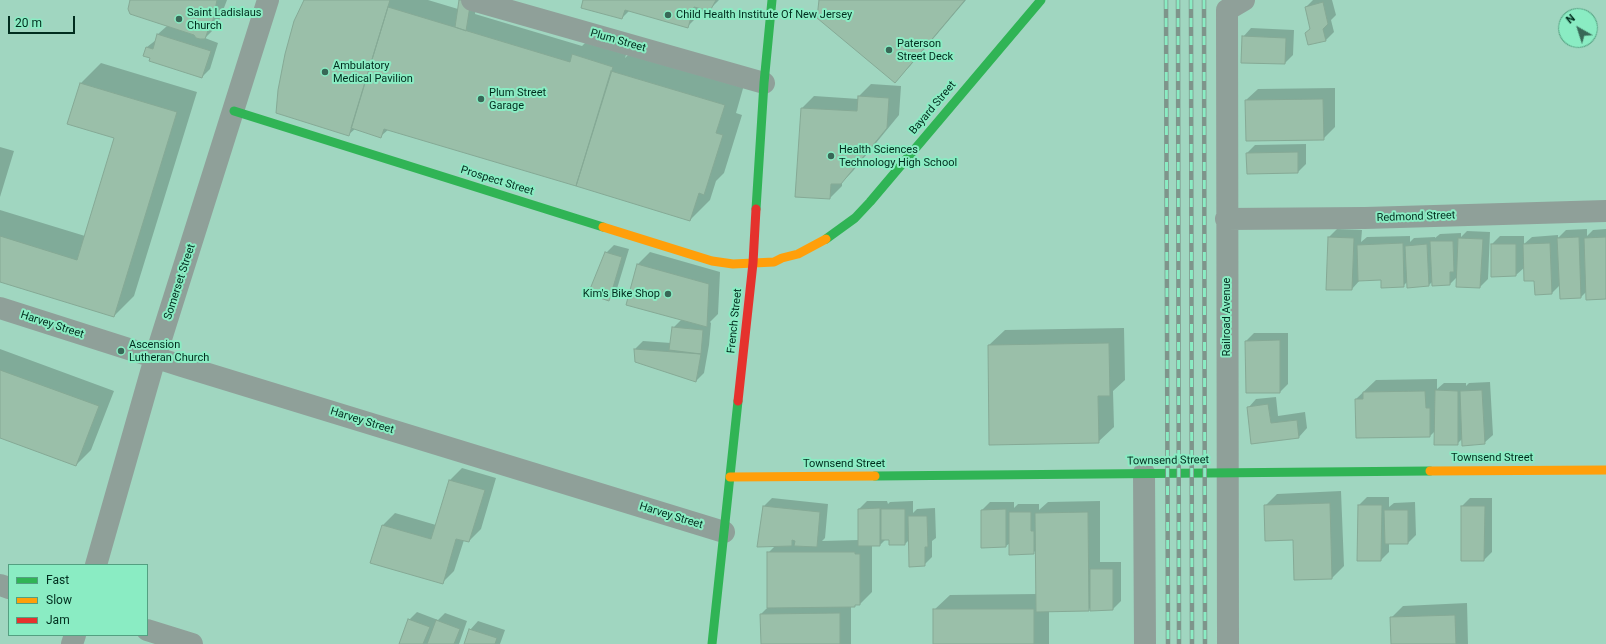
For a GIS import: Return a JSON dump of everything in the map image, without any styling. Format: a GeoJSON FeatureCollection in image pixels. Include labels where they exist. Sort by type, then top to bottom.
{"type":"FeatureCollection","features":[{"type":"Feature","properties":{"kind":"street","name":"Somerset Street"},"geometry":{"type":"LineString","coordinates":[[96,564],[155,358],[268,0]]}},
{"type":"Feature","properties":{"kind":"street","name":"Plum Street"},"geometry":{"type":"LineString","coordinates":[[472,0],[764,83]]}},
{"type":"Feature","properties":{"kind":"street","name":"French Street"},"geometry":{"type":"LineString","coordinates":[[712,644],[753,263],[764,83],[772,0]]}},
{"type":"Feature","properties":{"kind":"street","name":"Bayard Street"},"geometry":{"type":"LineString","coordinates":[[753,263],[774,262],[782,258],[798,254],[834,234],[855,218],[1041,0]]}},
{"type":"Feature","properties":{"kind":"street","name":"Railroad Avenue"},"geometry":{"type":"LineString","coordinates":[[1228,644],[1226,219],[1227,10],[1244,0]]}},
{"type":"Feature","properties":{"kind":"street","name":"Prospect Street"},"geometry":{"type":"LineString","coordinates":[[234,111],[712,261],[733,264],[753,263]]}},
{"type":"Feature","properties":{"kind":"street","name":"Redmond Street"},"geometry":{"type":"LineString","coordinates":[[1226,219],[1365,218],[1606,211]]}},
{"type":"Feature","properties":{"kind":"street","name":"Harvey Street"},"geometry":{"type":"LineString","coordinates":[[0,308],[155,358],[724,532]]}},
{"type":"Feature","properties":{"kind":"street","name":"Townsend Street"},"geometry":{"type":"LineString","coordinates":[[730,477],[1606,470]]}},
{"type":"Feature","properties":{"kind":"street"},"geometry":{"type":"LineString","coordinates":[[1144,473],[1145,644]]}},
{"type":"Feature","properties":{"kind":"street"},"geometry":{"type":"LineString","coordinates":[[148,630],[192,644]]}},
{"type":"Feature","properties":{"kind":"building","name":"Saint Ladislaus Church"},"geometry":{"type":"Polygon","coordinates":[[[130,0],[217,0],[213,20],[205,39],[200,39],[196,38],[194,35],[130,14],[128,9],[130,0]]]}},
{"type":"Feature","properties":{"kind":"building","name":"Ambulatory Medical Pavilion"},"geometry":{"type":"Polygon","coordinates":[[[304,0],[390,0],[349,136],[276,113],[278,90],[285,54],[294,21],[304,0]]]}},
{"type":"Feature","properties":{"kind":"building"},"geometry":{"type":"Polygon","coordinates":[[[459,0],[471,0],[466,31],[455,27],[459,0]]]}},
{"type":"Feature","properties":{"kind":"building","name":"Child Health Institute Of New Jersey"},"geometry":{"type":"Polygon","coordinates":[[[583,0],[716,0],[710,11],[694,7],[688,28],[625,10],[622,19],[581,8],[583,0]]]}},
{"type":"Feature","properties":{"kind":"building","name":"Paterson Street Deck"},"geometry":{"type":"Polygon","coordinates":[[[819,0],[965,0],[895,83],[817,18],[819,0]]]}},
{"type":"Feature","properties":{"kind":"building"},"geometry":{"type":"Polygon","coordinates":[[[1323,2],[1328,24],[1323,29],[1326,41],[1308,45],[1305,33],[1310,29],[1305,7],[1323,2]]]}},
{"type":"Feature","properties":{"kind":"building","name":"Plum Street Garage"},"geometry":{"type":"Polygon","coordinates":[[[388,7],[570,62],[572,54],[613,67],[576,186],[384,129],[381,138],[351,128],[388,7]]]}},
{"type":"Feature","properties":{"kind":"building"},"geometry":{"type":"Polygon","coordinates":[[[157,34],[211,51],[202,78],[149,61],[150,58],[143,56],[146,47],[153,49],[157,34]]]}},
{"type":"Feature","properties":{"kind":"building"},"geometry":{"type":"Polygon","coordinates":[[[1242,36],[1286,38],[1285,64],[1241,63],[1242,36]]]}},
{"type":"Feature","properties":{"kind":"building"},"geometry":{"type":"Polygon","coordinates":[[[611,71],[725,105],[716,133],[723,135],[704,195],[699,193],[690,221],[576,186],[611,71]]]}},
{"type":"Feature","properties":{"kind":"building"},"geometry":{"type":"Polygon","coordinates":[[[80,83],[177,112],[114,317],[0,282],[0,236],[77,260],[114,138],[67,124],[80,83]]]}},
{"type":"Feature","properties":{"kind":"building","name":"Health Sciences Technology High School"},"geometry":{"type":"Polygon","coordinates":[[[858,96],[889,98],[887,128],[841,184],[831,184],[830,199],[795,197],[801,108],[857,111],[858,96]]]}},
{"type":"Feature","properties":{"kind":"building"},"geometry":{"type":"Polygon","coordinates":[[[1323,99],[1324,140],[1246,141],[1245,100],[1323,99]]]}},
{"type":"Feature","properties":{"kind":"building"},"geometry":{"type":"Polygon","coordinates":[[[1298,152],[1298,173],[1247,174],[1246,153],[1298,152]]]}},
{"type":"Feature","properties":{"kind":"building"},"geometry":{"type":"Polygon","coordinates":[[[1328,237],[1354,238],[1352,290],[1326,290],[1328,237]]]}},
{"type":"Feature","properties":{"kind":"building"},"geometry":{"type":"Polygon","coordinates":[[[1579,237],[1581,298],[1560,299],[1557,238],[1579,237]]]}},
{"type":"Feature","properties":{"kind":"building"},"geometry":{"type":"Polygon","coordinates":[[[1606,237],[1606,299],[1586,300],[1584,238],[1606,237]]]}},
{"type":"Feature","properties":{"kind":"building"},"geometry":{"type":"Polygon","coordinates":[[[1458,238],[1483,239],[1480,288],[1456,287],[1458,238]]]}},
{"type":"Feature","properties":{"kind":"building"},"geometry":{"type":"Polygon","coordinates":[[[1430,241],[1453,241],[1454,272],[1450,272],[1450,285],[1432,286],[1430,241]]]}},
{"type":"Feature","properties":{"kind":"building"},"geometry":{"type":"Polygon","coordinates":[[[1403,243],[1404,287],[1381,288],[1381,280],[1358,281],[1357,245],[1403,243]]]}},
{"type":"Feature","properties":{"kind":"building"},"geometry":{"type":"Polygon","coordinates":[[[1550,243],[1552,294],[1535,295],[1534,281],[1524,281],[1523,244],[1550,243]]]}},
{"type":"Feature","properties":{"kind":"building"},"geometry":{"type":"Polygon","coordinates":[[[1427,244],[1429,286],[1407,288],[1405,246],[1427,244]]]}},
{"type":"Feature","properties":{"kind":"building"},"geometry":{"type":"Polygon","coordinates":[[[1491,244],[1516,244],[1516,276],[1491,277],[1491,244]]]}},
{"type":"Feature","properties":{"kind":"building"},"geometry":{"type":"Polygon","coordinates":[[[605,252],[622,257],[609,301],[588,294],[605,252]]]}},
{"type":"Feature","properties":{"kind":"building","name":"Kim's Bike Shop"},"geometry":{"type":"Polygon","coordinates":[[[637,264],[709,284],[707,327],[626,305],[637,264]]]}},
{"type":"Feature","properties":{"kind":"building"},"geometry":{"type":"Polygon","coordinates":[[[672,327],[703,330],[701,354],[669,350],[672,327]]]}},
{"type":"Feature","properties":{"kind":"building"},"geometry":{"type":"Polygon","coordinates":[[[1280,340],[1280,393],[1246,393],[1245,341],[1280,340]]]}},
{"type":"Feature","properties":{"kind":"building"},"geometry":{"type":"Polygon","coordinates":[[[1109,343],[1110,396],[1098,396],[1099,443],[989,445],[988,345],[1109,343]]]}},
{"type":"Feature","properties":{"kind":"building"},"geometry":{"type":"Polygon","coordinates":[[[634,349],[701,354],[696,382],[635,362],[634,349]]]}},
{"type":"Feature","properties":{"kind":"building"},"geometry":{"type":"Polygon","coordinates":[[[0,370],[99,406],[76,466],[0,438],[0,370]]]}},
{"type":"Feature","properties":{"kind":"building"},"geometry":{"type":"Polygon","coordinates":[[[1435,390],[1458,391],[1458,445],[1434,445],[1435,390]]]}},
{"type":"Feature","properties":{"kind":"building"},"geometry":{"type":"Polygon","coordinates":[[[1482,390],[1485,444],[1462,446],[1460,391],[1482,390]]]}},
{"type":"Feature","properties":{"kind":"building"},"geometry":{"type":"Polygon","coordinates":[[[1425,391],[1426,408],[1430,408],[1430,437],[1356,438],[1355,399],[1363,399],[1363,392],[1425,391]]]}},
{"type":"Feature","properties":{"kind":"building"},"geometry":{"type":"Polygon","coordinates":[[[1268,404],[1271,423],[1297,420],[1299,438],[1251,444],[1247,407],[1268,404]]]}},
{"type":"Feature","properties":{"kind":"building"},"geometry":{"type":"Polygon","coordinates":[[[449,480],[485,490],[469,542],[456,539],[443,584],[370,563],[382,525],[431,539],[449,480]]]}},
{"type":"Feature","properties":{"kind":"building"},"geometry":{"type":"Polygon","coordinates":[[[1330,503],[1332,579],[1294,580],[1293,540],[1265,541],[1264,505],[1330,503]]]}},
{"type":"Feature","properties":{"kind":"building"},"geometry":{"type":"Polygon","coordinates":[[[1358,505],[1382,505],[1381,561],[1357,561],[1358,505]]]}},
{"type":"Feature","properties":{"kind":"building"},"geometry":{"type":"Polygon","coordinates":[[[763,506],[820,512],[817,547],[794,546],[795,541],[792,540],[792,546],[757,547],[763,506]]]}},
{"type":"Feature","properties":{"kind":"building"},"geometry":{"type":"Polygon","coordinates":[[[1461,506],[1485,506],[1484,561],[1461,561],[1461,506]]]}},
{"type":"Feature","properties":{"kind":"building"},"geometry":{"type":"Polygon","coordinates":[[[880,508],[880,546],[858,546],[858,509],[880,508]]]}},
{"type":"Feature","properties":{"kind":"building"},"geometry":{"type":"Polygon","coordinates":[[[881,509],[905,509],[905,545],[889,545],[889,540],[881,540],[881,509]]]}},
{"type":"Feature","properties":{"kind":"building"},"geometry":{"type":"Polygon","coordinates":[[[1006,509],[1006,547],[981,548],[981,510],[1006,509]]]}},
{"type":"Feature","properties":{"kind":"building"},"geometry":{"type":"Polygon","coordinates":[[[1384,510],[1408,510],[1408,544],[1385,544],[1384,510]]]}},
{"type":"Feature","properties":{"kind":"building"},"geometry":{"type":"Polygon","coordinates":[[[1009,512],[1031,512],[1031,531],[1034,531],[1034,554],[1009,555],[1009,512]]]}},
{"type":"Feature","properties":{"kind":"building"},"geometry":{"type":"Polygon","coordinates":[[[1088,512],[1089,611],[1036,612],[1035,513],[1088,512]]]}},
{"type":"Feature","properties":{"kind":"building"},"geometry":{"type":"Polygon","coordinates":[[[908,516],[927,516],[928,547],[925,547],[925,566],[909,567],[908,516]]]}},
{"type":"Feature","properties":{"kind":"building"},"geometry":{"type":"Polygon","coordinates":[[[767,552],[855,552],[855,554],[860,554],[860,605],[855,605],[855,607],[767,608],[767,552]]]}},
{"type":"Feature","properties":{"kind":"building"},"geometry":{"type":"Polygon","coordinates":[[[1090,569],[1113,569],[1113,610],[1090,611],[1090,569]]]}},
{"type":"Feature","properties":{"kind":"building"},"geometry":{"type":"Polygon","coordinates":[[[933,609],[1034,609],[1034,644],[933,644],[933,609]]]}},
{"type":"Feature","properties":{"kind":"building"},"geometry":{"type":"Polygon","coordinates":[[[840,613],[840,644],[761,644],[760,614],[840,613]]]}},
{"type":"Feature","properties":{"kind":"building"},"geometry":{"type":"Polygon","coordinates":[[[1455,615],[1456,644],[1391,644],[1390,617],[1455,615]]]}},
{"type":"Feature","properties":{"kind":"building"},"geometry":{"type":"Polygon","coordinates":[[[408,619],[430,627],[423,644],[399,644],[408,619]]]}},
{"type":"Feature","properties":{"kind":"building"},"geometry":{"type":"Polygon","coordinates":[[[436,620],[460,629],[454,644],[427,644],[436,620]]]}},
{"type":"Feature","properties":{"kind":"building"},"geometry":{"type":"Polygon","coordinates":[[[469,629],[497,638],[495,644],[464,644],[469,629]]]}},
{"type":"Feature","properties":{"kind":"railway"},"geometry":{"type":"LineString","coordinates":[[1166,0],[1168,644]]}},
{"type":"Feature","properties":{"kind":"railway"},"geometry":{"type":"LineString","coordinates":[[1178,0],[1179,644]]}},
{"type":"Feature","properties":{"kind":"railway"},"geometry":{"type":"LineString","coordinates":[[1191,0],[1192,644]]}},
{"type":"Feature","properties":{"kind":"railway"},"geometry":{"type":"LineString","coordinates":[[1204,0],[1205,644]]}},
{"type":"Feature","properties":{"kind":"traffic: fast"},"geometry":{"type":"LineString","coordinates":[[756,209],[764,83],[772,0]]}},
{"type":"Feature","properties":{"kind":"traffic: fast"},"geometry":{"type":"LineString","coordinates":[[826,239],[855,218],[870,202],[1041,0]]}},
{"type":"Feature","properties":{"kind":"traffic: fast"},"geometry":{"type":"LineString","coordinates":[[234,111],[603,227]]}},
{"type":"Feature","properties":{"kind":"traffic: fast"},"geometry":{"type":"LineString","coordinates":[[712,644],[738,401]]}},
{"type":"Feature","properties":{"kind":"traffic: fast"},"geometry":{"type":"LineString","coordinates":[[875,476],[1430,471]]}},
{"type":"Feature","properties":{"kind":"traffic: slow"},"geometry":{"type":"LineString","coordinates":[[603,227],[712,261],[733,264],[774,262],[782,258],[798,254],[826,239]]}},
{"type":"Feature","properties":{"kind":"traffic: slow"},"geometry":{"type":"LineString","coordinates":[[1430,471],[1606,470]]}},
{"type":"Feature","properties":{"kind":"traffic: slow"},"geometry":{"type":"LineString","coordinates":[[730,477],[875,476]]}},
{"type":"Feature","properties":{"kind":"traffic: jam"},"geometry":{"type":"LineString","coordinates":[[738,401],[753,263],[756,209]]}},
{"type":"Feature","properties":{"kind":"place","name":"Child Health Institute Of New Jersey"},"geometry":{"type":"Point","coordinates":[668,15]}},
{"type":"Feature","properties":{"kind":"place","name":"Saint Ladislaus Church"},"geometry":{"type":"Point","coordinates":[179,19]}},
{"type":"Feature","properties":{"kind":"place","name":"Paterson Street Deck"},"geometry":{"type":"Point","coordinates":[889,50]}},
{"type":"Feature","properties":{"kind":"place","name":"Ambulatory Medical Pavilion"},"geometry":{"type":"Point","coordinates":[325,72]}},
{"type":"Feature","properties":{"kind":"place","name":"Plum Street Garage"},"geometry":{"type":"Point","coordinates":[481,99]}},
{"type":"Feature","properties":{"kind":"place","name":"Health Sciences Technology High School"},"geometry":{"type":"Point","coordinates":[831,156]}},
{"type":"Feature","properties":{"kind":"place","name":"Kim's Bike Shop"},"geometry":{"type":"Point","coordinates":[668,294]}},
{"type":"Feature","properties":{"kind":"place","name":"Ascension Lutheran Church"},"geometry":{"type":"Point","coordinates":[121,351]}}]}
